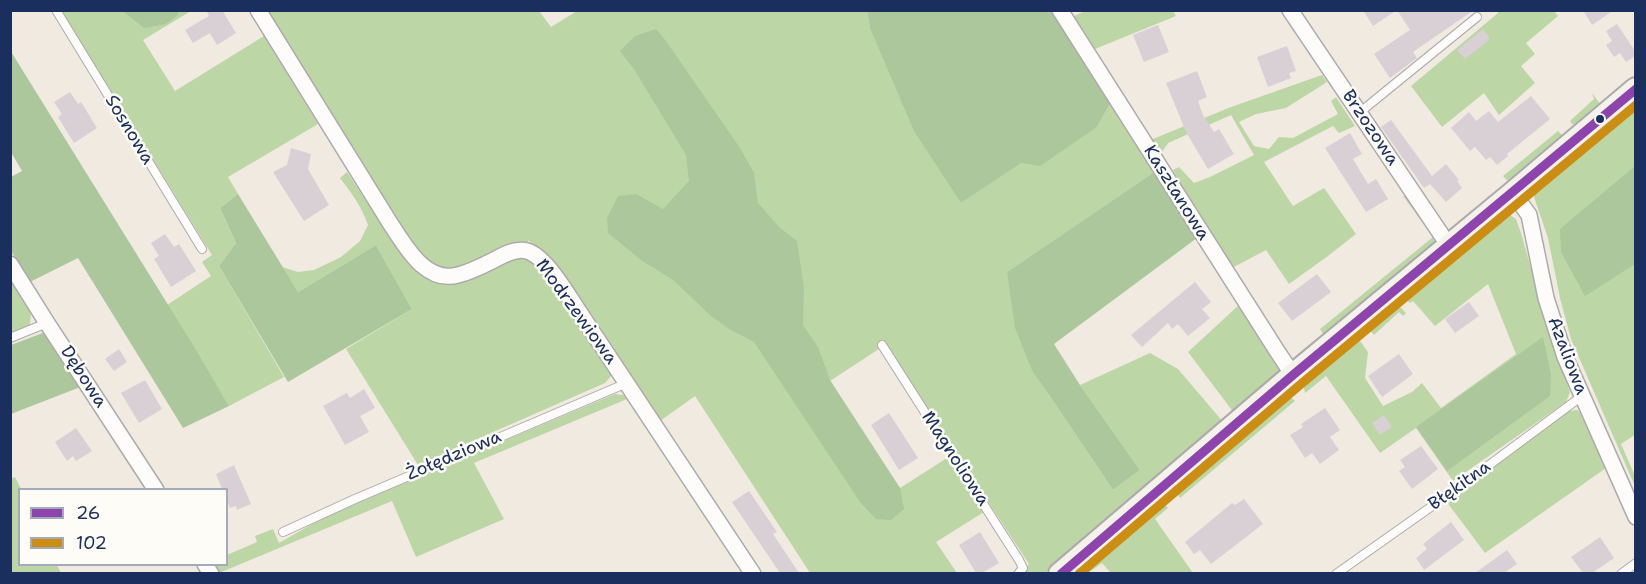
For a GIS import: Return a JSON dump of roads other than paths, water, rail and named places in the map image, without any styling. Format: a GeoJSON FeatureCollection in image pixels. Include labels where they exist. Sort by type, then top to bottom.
{"type":"FeatureCollection","features":[{"type":"Feature","properties":{"kind":"street","name":"Modrzewiowa"},"geometry":{"type":"LineString","coordinates":[[258,10],[390,223],[408,250],[423,266],[443,277],[456,276],[515,251],[526,250],[539,257],[580,313],[753,573]]}},
{"type":"Feature","properties":{"kind":"street","name":"Kasztanowa"},"geometry":{"type":"LineString","coordinates":[[1060,10],[1293,375]]}},
{"type":"Feature","properties":{"kind":"street","name":"Brzozowa"},"geometry":{"type":"LineString","coordinates":[[1290,10],[1449,246]]}},
{"type":"Feature","properties":{"kind":"street"},"geometry":{"type":"LineString","coordinates":[[1060,573],[1635,89]]}},
{"type":"Feature","properties":{"kind":"street","name":"Azaliowa"},"geometry":{"type":"LineString","coordinates":[[1513,193],[1529,215],[1552,318],[1565,357],[1635,517]]}},
{"type":"Feature","properties":{"kind":"street","name":"Dębowa"},"geometry":{"type":"LineString","coordinates":[[10,264],[155,488]]}},
{"type":"Feature","properties":{"kind":"lane","name":"Sosnowa"},"geometry":{"type":"LineString","coordinates":[[56,10],[202,249]]}},
{"type":"Feature","properties":{"kind":"lane"},"geometry":{"type":"LineString","coordinates":[[1359,112],[1477,17]]}},
{"type":"Feature","properties":{"kind":"lane"},"geometry":{"type":"LineString","coordinates":[[10,338],[47,323]]}},
{"type":"Feature","properties":{"kind":"lane","name":"Magnoliowa"},"geometry":{"type":"LineString","coordinates":[[882,345],[1019,560],[1023,568],[1018,573]]}},
{"type":"Feature","properties":{"kind":"lane","name":"Żołędziowa"},"geometry":{"type":"LineString","coordinates":[[283,532],[627,383]]}},
{"type":"Feature","properties":{"kind":"lane","name":"Błękitna"},"geometry":{"type":"LineString","coordinates":[[1336,573],[1469,480],[1582,396]]}},
{"type":"Feature","properties":{"kind":"lane"},"geometry":{"type":"LineString","coordinates":[[1621,573],[1635,563]]}}]}
